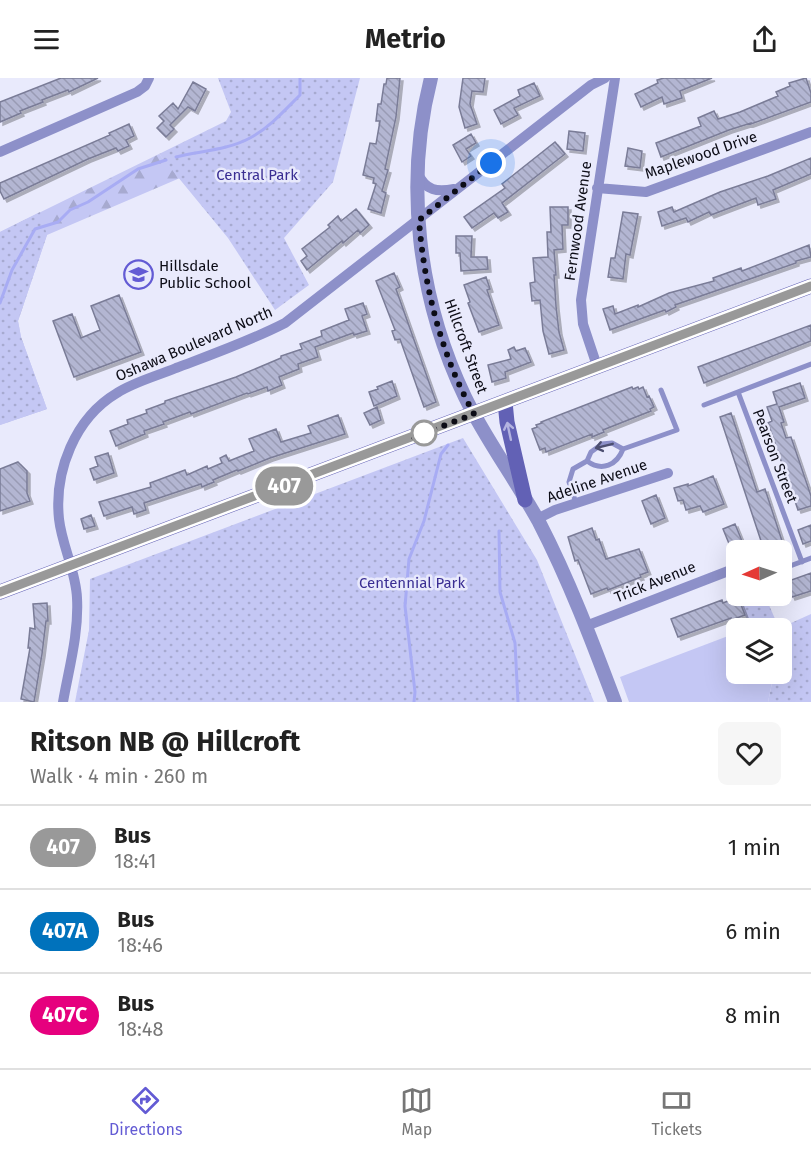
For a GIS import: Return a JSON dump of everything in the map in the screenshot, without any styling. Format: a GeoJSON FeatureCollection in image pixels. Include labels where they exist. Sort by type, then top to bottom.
{"type":"FeatureCollection","features":[{"type":"Feature","properties":{"kind":"main road"},"geometry":{"type":"LineString","coordinates":[[0,592],[811,286]]}},
{"type":"Feature","properties":{"kind":"main road"},"geometry":{"type":"LineString","coordinates":[[505,402],[509,433],[525,500]]}},
{"type":"Feature","properties":{"kind":"street","name":"Hillcroft Street"},"geometry":{"type":"LineString","coordinates":[[431,78],[422,125],[417,171],[419,220],[425,272],[436,320],[474,414],[537,519],[563,572],[615,702]]}},
{"type":"Feature","properties":{"kind":"street","name":"Oshawa Boulevard North"},"geometry":{"type":"LineString","coordinates":[[63,702],[74,645],[77,614],[76,586],[59,519],[60,488],[64,461],[77,433],[98,407],[117,392],[253,339],[285,322],[419,220],[457,188],[591,86],[605,78]]}},
{"type":"Feature","properties":{"kind":"street","name":"Fernwood Avenue"},"geometry":{"type":"LineString","coordinates":[[597,366],[583,324],[581,300],[615,78]]}},
{"type":"Feature","properties":{"kind":"street"},"geometry":{"type":"LineString","coordinates":[[0,152],[137,92],[147,82]]}},
{"type":"Feature","properties":{"kind":"street","name":"Maplewood Drive"},"geometry":{"type":"LineString","coordinates":[[597,188],[646,192],[811,132]]}},
{"type":"Feature","properties":{"kind":"street"},"geometry":{"type":"LineString","coordinates":[[417,171],[422,182],[433,190],[440,192],[457,188]]}},
{"type":"Feature","properties":{"kind":"street","name":"Adeline Avenue"},"geometry":{"type":"LineString","coordinates":[[537,519],[576,503],[668,472]]}},
{"type":"Feature","properties":{"kind":"street","name":"Trick Avenue"},"geometry":{"type":"LineString","coordinates":[[586,626],[726,571]]}},
{"type":"Feature","properties":{"kind":"lane"},"geometry":{"type":"LineString","coordinates":[[704,405],[811,364]]}},
{"type":"Feature","properties":{"kind":"lane"},"geometry":{"type":"LineString","coordinates":[[576,503],[569,487],[573,469],[587,461],[591,452],[602,444],[612,443],[623,448],[677,430],[661,390]]}},
{"type":"Feature","properties":{"kind":"lane","name":"Pearson Street"},"geometry":{"type":"LineString","coordinates":[[738,392],[802,562]]}},
{"type":"Feature","properties":{"kind":"lane"},"geometry":{"type":"LineString","coordinates":[[587,461],[600,467],[609,465],[617,460],[623,448]]}},
{"type":"Feature","properties":{"kind":"lane"},"geometry":{"type":"LineString","coordinates":[[792,566],[811,558]]}},
{"type":"Feature","properties":{"kind":"green space","name":"Central Park"},"geometry":{"type":"Polygon","coordinates":[[[218,78],[360,78],[333,182],[284,238],[309,285],[275,310],[228,238],[159,154],[226,121],[231,112],[218,78]]]}},
{"type":"Feature","properties":{"kind":"green space"},"geometry":{"type":"Polygon","coordinates":[[[159,154],[180,178],[47,235],[18,321],[21,337],[47,409],[0,425],[0,232],[159,154]]]}},
{"type":"Feature","properties":{"kind":"green space"},"geometry":{"type":"Polygon","coordinates":[[[40,212],[47,235],[18,321],[21,337],[47,409],[0,425],[0,232],[40,212]]]}},
{"type":"Feature","properties":{"kind":"green space","name":"Centennial Park"},"geometry":{"type":"Polygon","coordinates":[[[463,438],[537,560],[594,702],[75,702],[89,630],[90,579],[463,438]]]}},
{"type":"Feature","properties":{"kind":"green space"},"geometry":{"type":"Polygon","coordinates":[[[742,606],[769,606],[775,618],[746,618],[742,606]]]}},
{"type":"Feature","properties":{"kind":"green space"},"geometry":{"type":"Polygon","coordinates":[[[811,614],[811,702],[768,702],[772,684],[792,684],[792,623],[811,614]]]}},
{"type":"Feature","properties":{"kind":"green space"},"geometry":{"type":"Polygon","coordinates":[[[726,637],[726,684],[772,684],[768,702],[629,702],[620,677],[726,637]]]}},
{"type":"Feature","properties":{"kind":"building"},"geometry":{"type":"Polygon","coordinates":[[[61,78],[98,78],[69,92],[68,90],[42,100],[43,102],[0,122],[0,102],[61,78]]]}},
{"type":"Feature","properties":{"kind":"building"},"geometry":{"type":"Polygon","coordinates":[[[387,78],[400,78],[396,117],[385,169],[388,170],[382,191],[386,193],[381,213],[368,209],[376,184],[373,183],[374,178],[363,175],[370,143],[376,144],[380,121],[376,121],[378,104],[381,104],[387,78]]]}},
{"type":"Feature","properties":{"kind":"building"},"geometry":{"type":"Polygon","coordinates":[[[463,78],[485,78],[483,92],[472,91],[470,104],[477,124],[465,128],[459,107],[463,78]]]}},
{"type":"Feature","properties":{"kind":"building"},"geometry":{"type":"Polygon","coordinates":[[[664,78],[712,78],[680,91],[682,98],[664,104],[662,97],[641,107],[635,94],[664,78]]]}},
{"type":"Feature","properties":{"kind":"building"},"geometry":{"type":"Polygon","coordinates":[[[806,78],[811,93],[811,102],[729,130],[661,157],[656,143],[701,126],[698,118],[714,111],[718,119],[740,112],[778,96],[776,92],[790,86],[789,83],[806,78]]]}},
{"type":"Feature","properties":{"kind":"building"},"geometry":{"type":"Polygon","coordinates":[[[193,82],[206,89],[195,111],[188,107],[170,125],[174,129],[166,137],[157,128],[164,121],[159,116],[173,103],[178,109],[193,82]]]}},
{"type":"Feature","properties":{"kind":"building"},"geometry":{"type":"Polygon","coordinates":[[[534,83],[540,96],[514,108],[518,115],[501,124],[494,110],[520,96],[518,90],[534,83]]]}},
{"type":"Feature","properties":{"kind":"building"},"geometry":{"type":"Polygon","coordinates":[[[129,124],[134,136],[126,140],[129,146],[118,151],[116,148],[88,159],[4,199],[0,191],[0,183],[110,135],[109,133],[129,124]]]}},
{"type":"Feature","properties":{"kind":"building"},"geometry":{"type":"Polygon","coordinates":[[[569,131],[585,133],[583,151],[567,149],[569,131]]]}},
{"type":"Feature","properties":{"kind":"building"},"geometry":{"type":"Polygon","coordinates":[[[471,134],[476,143],[466,149],[471,156],[462,162],[453,145],[471,134]]]}},
{"type":"Feature","properties":{"kind":"building"},"geometry":{"type":"Polygon","coordinates":[[[555,142],[565,154],[502,203],[508,212],[498,218],[494,213],[472,228],[464,217],[505,188],[502,184],[555,142]]]}},
{"type":"Feature","properties":{"kind":"building"},"geometry":{"type":"Polygon","coordinates":[[[628,148],[642,151],[640,168],[625,166],[628,148]]]}},
{"type":"Feature","properties":{"kind":"building"},"geometry":{"type":"Polygon","coordinates":[[[811,158],[811,174],[773,190],[776,199],[758,205],[756,198],[711,215],[709,212],[688,222],[686,218],[662,226],[658,212],[672,207],[674,212],[811,158]]]}},
{"type":"Feature","properties":{"kind":"building"},"geometry":{"type":"Polygon","coordinates":[[[550,207],[568,207],[568,225],[562,225],[563,249],[554,250],[556,306],[564,350],[549,354],[543,331],[540,300],[532,301],[530,283],[535,282],[533,258],[548,257],[547,232],[551,232],[550,207]]]}},
{"type":"Feature","properties":{"kind":"building"},"geometry":{"type":"Polygon","coordinates":[[[356,209],[369,225],[360,233],[358,230],[343,243],[342,241],[307,270],[301,261],[307,256],[302,249],[330,227],[328,225],[338,216],[341,221],[356,209]]]}},
{"type":"Feature","properties":{"kind":"building"},"geometry":{"type":"Polygon","coordinates":[[[623,212],[638,214],[630,255],[626,254],[623,279],[608,277],[611,258],[615,258],[623,212]]]}},
{"type":"Feature","properties":{"kind":"building"},"geometry":{"type":"Polygon","coordinates":[[[456,236],[472,236],[471,257],[487,257],[488,269],[461,271],[460,253],[456,253],[456,236]]]}},
{"type":"Feature","properties":{"kind":"building"},"geometry":{"type":"Polygon","coordinates":[[[809,245],[811,257],[675,305],[676,307],[666,312],[665,310],[610,330],[603,309],[613,306],[615,314],[638,305],[638,307],[669,293],[714,281],[713,278],[741,268],[742,271],[809,245]]]}},
{"type":"Feature","properties":{"kind":"building"},"geometry":{"type":"Polygon","coordinates":[[[394,273],[400,287],[396,289],[436,402],[424,407],[400,339],[395,340],[392,331],[395,330],[376,281],[394,273]]]}},
{"type":"Feature","properties":{"kind":"building"},"geometry":{"type":"Polygon","coordinates":[[[486,277],[490,289],[487,290],[499,325],[479,332],[464,285],[486,277]]]}},
{"type":"Feature","properties":{"kind":"building"},"geometry":{"type":"Polygon","coordinates":[[[119,295],[141,352],[74,377],[53,321],[72,314],[81,338],[100,330],[91,306],[119,295]]]}},
{"type":"Feature","properties":{"kind":"building"},"geometry":{"type":"Polygon","coordinates":[[[363,303],[367,314],[362,316],[367,331],[354,335],[353,333],[315,347],[318,357],[298,364],[299,369],[279,377],[282,385],[268,391],[267,387],[191,414],[190,412],[163,422],[164,424],[144,431],[145,434],[116,446],[110,431],[128,424],[127,420],[147,413],[146,410],[165,403],[165,401],[236,377],[302,349],[300,344],[322,336],[321,331],[349,320],[345,309],[363,303]]]}},
{"type":"Feature","properties":{"kind":"building"},"geometry":{"type":"Polygon","coordinates":[[[811,325],[811,341],[704,383],[698,367],[811,325]]]}},
{"type":"Feature","properties":{"kind":"building"},"geometry":{"type":"Polygon","coordinates":[[[514,347],[516,351],[525,348],[531,362],[505,372],[506,378],[492,382],[488,365],[511,359],[508,350],[514,347]]]}},
{"type":"Feature","properties":{"kind":"building"},"geometry":{"type":"Polygon","coordinates":[[[392,381],[397,396],[374,406],[369,392],[392,381]]]}},
{"type":"Feature","properties":{"kind":"building"},"geometry":{"type":"Polygon","coordinates":[[[800,383],[805,398],[779,407],[786,438],[791,437],[811,496],[811,506],[798,510],[768,423],[772,421],[767,407],[777,404],[773,392],[800,383]]]}},
{"type":"Feature","properties":{"kind":"building"},"geometry":{"type":"Polygon","coordinates":[[[632,387],[639,389],[643,387],[654,407],[650,409],[651,411],[603,430],[604,432],[592,437],[592,434],[546,452],[545,448],[540,450],[532,429],[537,427],[536,425],[632,387]]]}},
{"type":"Feature","properties":{"kind":"building"},"geometry":{"type":"Polygon","coordinates":[[[377,407],[381,420],[370,425],[364,413],[377,407]]]}},
{"type":"Feature","properties":{"kind":"building"},"geometry":{"type":"Polygon","coordinates":[[[731,413],[757,492],[765,489],[782,540],[761,540],[720,417],[731,413]]]}},
{"type":"Feature","properties":{"kind":"building"},"geometry":{"type":"Polygon","coordinates":[[[338,415],[345,434],[237,470],[202,487],[201,484],[144,503],[146,510],[134,514],[132,507],[104,516],[99,502],[151,487],[150,483],[185,470],[187,475],[207,466],[208,469],[222,463],[220,458],[226,455],[229,461],[254,451],[249,439],[276,429],[281,442],[311,433],[308,426],[338,415]]]}},
{"type":"Feature","properties":{"kind":"building"},"geometry":{"type":"Polygon","coordinates":[[[108,453],[114,473],[94,480],[90,469],[98,466],[95,457],[108,453]]]}},
{"type":"Feature","properties":{"kind":"building"},"geometry":{"type":"Polygon","coordinates":[[[18,462],[27,471],[27,493],[30,501],[0,511],[0,469],[18,462]]]}},
{"type":"Feature","properties":{"kind":"building"},"geometry":{"type":"Polygon","coordinates":[[[713,476],[724,504],[703,512],[700,506],[686,510],[683,500],[678,501],[674,488],[688,484],[688,486],[713,476]]]}},
{"type":"Feature","properties":{"kind":"building"},"geometry":{"type":"Polygon","coordinates":[[[656,495],[665,518],[651,524],[642,501],[656,495]]]}},
{"type":"Feature","properties":{"kind":"building"},"geometry":{"type":"Polygon","coordinates":[[[91,515],[95,526],[84,529],[81,519],[91,515]]]}},
{"type":"Feature","properties":{"kind":"building"},"geometry":{"type":"Polygon","coordinates":[[[735,524],[742,540],[728,540],[723,529],[735,524]]]}},
{"type":"Feature","properties":{"kind":"building"},"geometry":{"type":"Polygon","coordinates":[[[811,525],[811,541],[803,544],[798,530],[811,525]]]}},
{"type":"Feature","properties":{"kind":"building"},"geometry":{"type":"Polygon","coordinates":[[[592,528],[596,540],[599,539],[606,559],[639,549],[648,572],[608,590],[607,588],[591,594],[578,560],[575,561],[568,537],[592,528]]]}},
{"type":"Feature","properties":{"kind":"building"},"geometry":{"type":"Polygon","coordinates":[[[811,573],[811,591],[792,597],[792,580],[811,573]]]}},
{"type":"Feature","properties":{"kind":"building"},"geometry":{"type":"Polygon","coordinates":[[[722,600],[723,603],[726,602],[726,606],[742,606],[745,615],[726,618],[678,637],[671,619],[722,600]]]}},
{"type":"Feature","properties":{"kind":"building"},"geometry":{"type":"Polygon","coordinates":[[[47,603],[48,621],[46,621],[34,702],[21,699],[30,648],[28,648],[30,628],[35,629],[33,604],[47,603]]]}},
{"type":"Feature","properties":{"kind":"waterway"},"geometry":{"type":"LineString","coordinates":[[176,157],[233,145],[257,134],[300,95],[300,78]]}},
{"type":"Feature","properties":{"kind":"waterway"},"geometry":{"type":"LineString","coordinates":[[0,303],[12,270],[35,229],[58,222],[70,210],[88,202],[138,169],[166,160]]}},
{"type":"Feature","properties":{"kind":"waterway"},"geometry":{"type":"LineString","coordinates":[[414,702],[415,692],[405,606],[409,559],[424,521],[441,454],[448,445]]}},
{"type":"Feature","properties":{"kind":"waterway"},"geometry":{"type":"LineString","coordinates":[[499,531],[500,592],[515,643],[518,702]]}},
{"type":"Feature","properties":{"kind":"bus line","name":"407"},"geometry":{"type":"LineString","coordinates":[[0,592],[811,286]]}},
{"type":"Feature","properties":{"kind":"place","name":"Hillsdale Public School"},"geometry":{"type":"Point","coordinates":[138,275]}},
{"type":"Feature","properties":{"kind":"route"},"geometry":{"type":"LineString","coordinates":[[424,433],[414,437],[474,414],[436,320],[425,272],[419,220],[491,163]]}}]}
